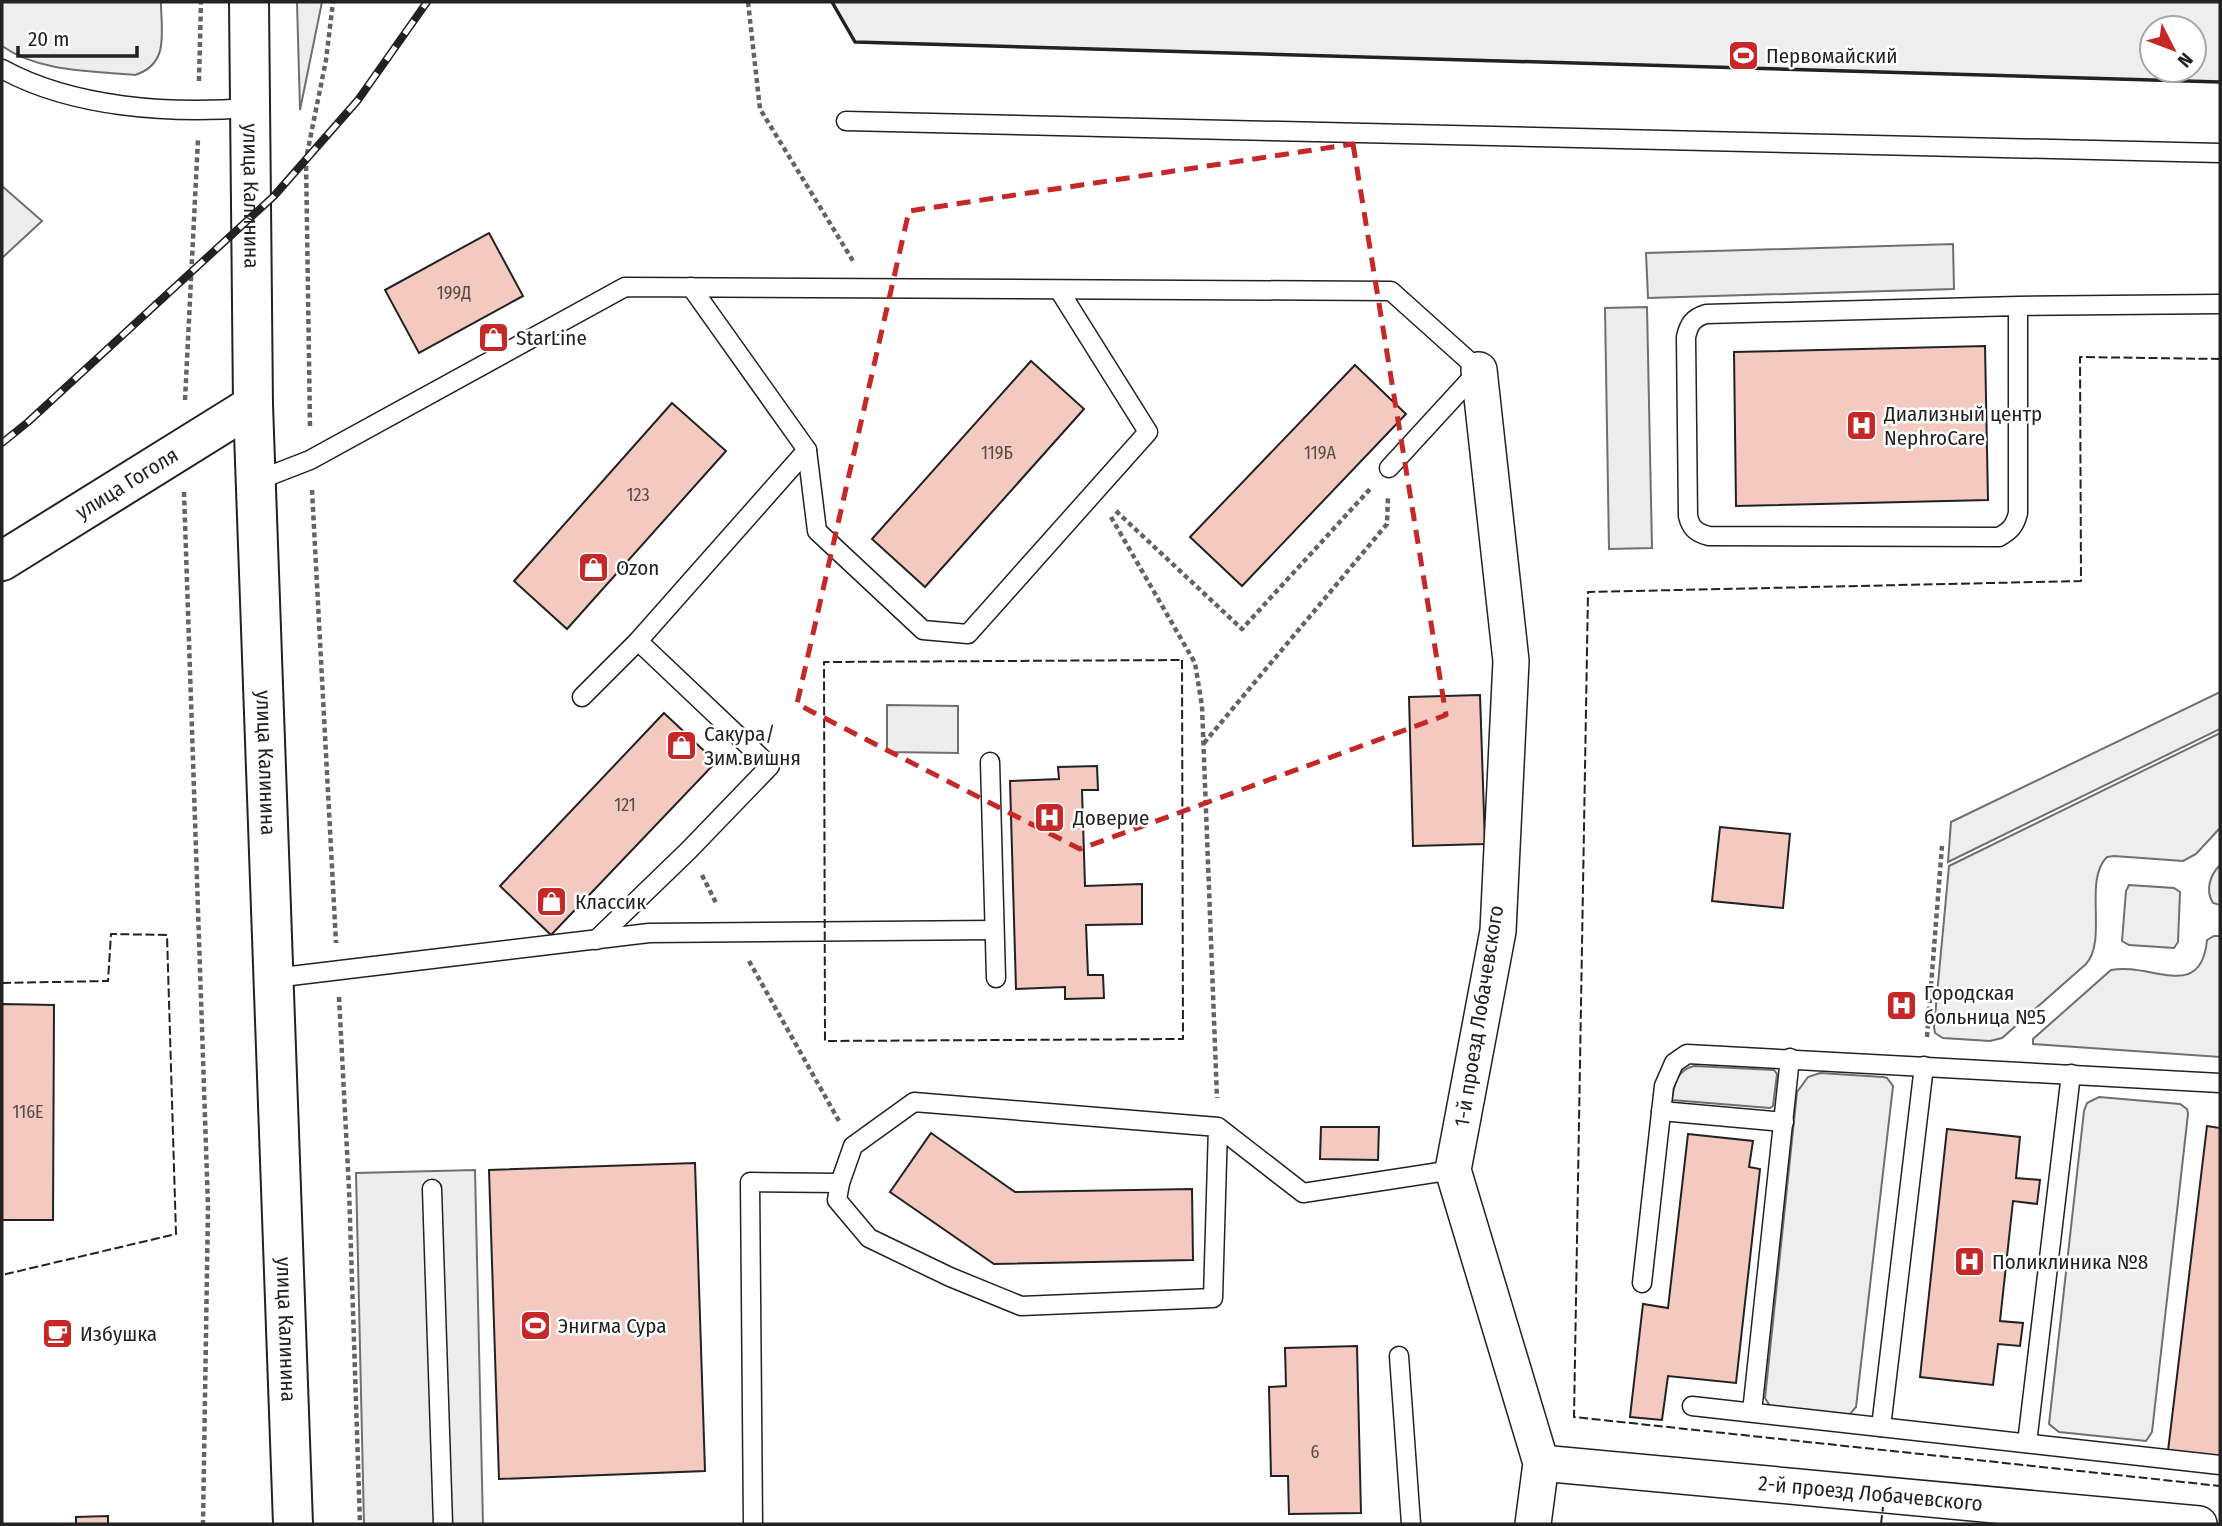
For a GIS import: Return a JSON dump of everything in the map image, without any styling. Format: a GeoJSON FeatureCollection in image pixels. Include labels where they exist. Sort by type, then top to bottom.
{"type":"FeatureCollection","features":[{"type":"Feature","properties":{"kind":"main road","name":"улица Калинина"},"geometry":{"type":"LineString","coordinates":[[249,2],[253,405],[293,1524]]}},
{"type":"Feature","properties":{"kind":"main road","name":"улица Гоголя"},"geometry":{"type":"LineString","coordinates":[[2,562],[253,405]]}},
{"type":"Feature","properties":{"kind":"street","name":"1-й проезд Лобачевского"},"geometry":{"type":"LineString","coordinates":[[1479,370],[1511,661],[1498,931],[1453,1170],[1541,1463],[1533,1524]]}},
{"type":"Feature","properties":{"kind":"street","name":"2-й проезд Лобачевского"},"geometry":{"type":"LineString","coordinates":[[1541,1463],[2199,1524]]}},
{"type":"Feature","properties":{"kind":"lane"},"geometry":{"type":"LineString","coordinates":[[2,69],[38,85],[115,104],[199,112],[249,108]]}},
{"type":"Feature","properties":{"kind":"lane"},"geometry":{"type":"LineString","coordinates":[[846,121],[2220,153]]}},
{"type":"Feature","properties":{"kind":"lane"},"geometry":{"type":"LineString","coordinates":[[256,481],[310,460],[625,287],[1391,291],[1479,370],[1389,468]]}},
{"type":"Feature","properties":{"kind":"lane"},"geometry":{"type":"LineString","coordinates":[[691,288],[807,450],[817,531],[923,630],[968,634],[1148,432],[1059,290]]}},
{"type":"Feature","properties":{"kind":"lane"},"geometry":{"type":"LineString","coordinates":[[2018,306],[2018,513],[2015,524],[2007,533],[1999,537],[1709,536],[1698,533],[1690,525],[1686,337],[1688,326],[1695,318],[1706,314],[2018,306],[2220,304]]}},
{"type":"Feature","properties":{"kind":"lane"},"geometry":{"type":"LineString","coordinates":[[582,697],[638,641],[807,450]]}},
{"type":"Feature","properties":{"kind":"lane"},"geometry":{"type":"LineString","coordinates":[[596,940],[690,850],[771,766],[638,641]]}},
{"type":"Feature","properties":{"kind":"lane"},"geometry":{"type":"LineString","coordinates":[[990,761],[996,978]]}},
{"type":"Feature","properties":{"kind":"lane"},"geometry":{"type":"LineString","coordinates":[[274,978],[649,933],[994,930]]}},
{"type":"Feature","properties":{"kind":"lane"},"geometry":{"type":"LineString","coordinates":[[1642,1283],[1666,1078],[1674,1063],[1688,1054],[2220,1083]]}},
{"type":"Feature","properties":{"kind":"lane"},"geometry":{"type":"LineString","coordinates":[[1752,1412],[1790,1058]]}},
{"type":"Feature","properties":{"kind":"lane"},"geometry":{"type":"LineString","coordinates":[[1881,1427],[1924,1066]]}},
{"type":"Feature","properties":{"kind":"lane"},"geometry":{"type":"LineString","coordinates":[[2027,1443],[2071,1074]]}},
{"type":"Feature","properties":{"kind":"lane"},"geometry":{"type":"LineString","coordinates":[[1218,1126],[1213,1298],[1021,1306],[950,1277],[869,1238],[837,1200],[853,1146],[914,1102],[1218,1126],[1303,1193],[1453,1170]]}},
{"type":"Feature","properties":{"kind":"lane"},"geometry":{"type":"LineString","coordinates":[[1661,1111],[1784,1122]]}},
{"type":"Feature","properties":{"kind":"lane"},"geometry":{"type":"LineString","coordinates":[[753,1524],[750,1182],[840,1183]]}},
{"type":"Feature","properties":{"kind":"lane"},"geometry":{"type":"LineString","coordinates":[[432,1189],[443,1524]]}},
{"type":"Feature","properties":{"kind":"lane"},"geometry":{"type":"LineString","coordinates":[[1399,1356],[1411,1524]]}},
{"type":"Feature","properties":{"kind":"lane"},"geometry":{"type":"LineString","coordinates":[[1692,1405],[2220,1465]]}},
{"type":"Feature","properties":{"kind":"path"},"geometry":{"type":"LineString","coordinates":[[201,2],[199,112],[183,450],[208,1208],[204,1524]]}},
{"type":"Feature","properties":{"kind":"path"},"geometry":{"type":"LineString","coordinates":[[310,460],[306,159],[326,60],[333,2]]}},
{"type":"Feature","properties":{"kind":"path"},"geometry":{"type":"LineString","coordinates":[[748,2],[760,109],[870,288]]}},
{"type":"Feature","properties":{"kind":"path"},"geometry":{"type":"LineString","coordinates":[[1096,491],[1242,629],[1389,468]]}},
{"type":"Feature","properties":{"kind":"path"},"geometry":{"type":"LineString","coordinates":[[1203,743],[1387,524],[1389,468]]}},
{"type":"Feature","properties":{"kind":"path"},"geometry":{"type":"LineString","coordinates":[[1096,491],[1195,663],[1202,706],[1218,1126]]}},
{"type":"Feature","properties":{"kind":"path"},"geometry":{"type":"LineString","coordinates":[[1924,1066],[1942,846]]}},
{"type":"Feature","properties":{"kind":"path"},"geometry":{"type":"LineString","coordinates":[[690,850],[733,933],[853,1146]]}},
{"type":"Feature","properties":{"kind":"highlighted area"},"geometry":{"type":"Polygon","coordinates":[[[1353,144],[1446,715],[1080,849],[797,704],[909,211],[1353,144]]]}},
{"type":"Feature","properties":{"kind":"shaded area"},"geometry":{"type":"Polygon","coordinates":[[[2,2],[161,2],[162,35],[159,55],[146,70],[135,75],[66,69],[32,61],[2,46],[2,2]]]}},
{"type":"Feature","properties":{"kind":"shaded area"},"geometry":{"type":"Polygon","coordinates":[[[297,2],[322,2],[300,110],[297,2]]]}},
{"type":"Feature","properties":{"kind":"shaded area","name":"Первомайский"},"geometry":{"type":"Polygon","coordinates":[[[832,2],[2220,2],[2220,82],[2208,82],[2208,14],[2138,14],[2138,80],[855,42],[832,2]]]}},
{"type":"Feature","properties":{"kind":"shaded area"},"geometry":{"type":"Polygon","coordinates":[[[2,186],[42,221],[2,258],[2,186]]]}},
{"type":"Feature","properties":{"kind":"shaded area"},"geometry":{"type":"Polygon","coordinates":[[[1953,244],[1954,289],[1648,298],[1646,253],[1953,244]]]}},
{"type":"Feature","properties":{"kind":"shaded area"},"geometry":{"type":"Polygon","coordinates":[[[1647,307],[1652,548],[1609,549],[1605,308],[1647,307]]]}},
{"type":"Feature","properties":{"kind":"shaded area"},"geometry":{"type":"Polygon","coordinates":[[[2220,692],[2220,729],[1948,862],[1951,822],[2220,692]]]}},
{"type":"Feature","properties":{"kind":"shaded area"},"geometry":{"type":"Polygon","coordinates":[[[887,705],[958,706],[958,753],[887,752],[887,705]]]}},
{"type":"Feature","properties":{"kind":"shaded area"},"geometry":{"type":"Polygon","coordinates":[[[2220,733],[2220,828],[2196,854],[2183,861],[2107,857],[2100,867],[2097,880],[2095,940],[2086,964],[2002,1038],[1990,1041],[1943,1038],[1935,1033],[1949,866],[2220,733]]]}},
{"type":"Feature","properties":{"kind":"shaded area"},"geometry":{"type":"Polygon","coordinates":[[[2220,865],[2220,905],[2213,903],[2209,888],[2211,878],[2220,865]]]}},
{"type":"Feature","properties":{"kind":"shaded area"},"geometry":{"type":"Polygon","coordinates":[[[2129,885],[2174,888],[2180,892],[2178,942],[2174,948],[2129,945],[2122,941],[2126,891],[2129,885]]]}},
{"type":"Feature","properties":{"kind":"shaded area"},"geometry":{"type":"Polygon","coordinates":[[[2220,936],[2220,1057],[2033,1044],[2033,1039],[2111,970],[2184,975],[2195,970],[2203,959],[2207,940],[2220,936]]]}},
{"type":"Feature","properties":{"kind":"shaded area"},"geometry":{"type":"Polygon","coordinates":[[[1694,1066],[1774,1070],[1777,1074],[1773,1106],[1770,1108],[1672,1100],[1677,1078],[1694,1066]]]}},
{"type":"Feature","properties":{"kind":"shaded area"},"geometry":{"type":"Polygon","coordinates":[[[1820,1073],[1883,1077],[1893,1086],[1856,1407],[1845,1416],[1775,1408],[1770,1406],[1765,1398],[1797,1092],[1808,1077],[1820,1073]]]}},
{"type":"Feature","properties":{"kind":"shaded area"},"geometry":{"type":"Polygon","coordinates":[[[2099,1097],[2180,1104],[2187,1109],[2188,1114],[2152,1432],[2146,1441],[2059,1432],[2049,1424],[2084,1111],[2087,1103],[2099,1097]]]}},
{"type":"Feature","properties":{"kind":"shaded area"},"geometry":{"type":"Polygon","coordinates":[[[475,1170],[483,1524],[364,1524],[356,1173],[475,1170]]]}},
{"type":"Feature","properties":{"kind":"building"},"geometry":{"type":"Polygon","coordinates":[[[489,233],[523,296],[419,353],[385,290],[489,233]]]}},
{"type":"Feature","properties":{"kind":"building","name":"Диализный центр NephroCare"},"geometry":{"type":"Polygon","coordinates":[[[1985,346],[1988,500],[1736,506],[1734,352],[1985,346]]]}},
{"type":"Feature","properties":{"kind":"building"},"geometry":{"type":"Polygon","coordinates":[[[1031,361],[1084,409],[925,587],[872,539],[1031,361]]]}},
{"type":"Feature","properties":{"kind":"building"},"geometry":{"type":"Polygon","coordinates":[[[1355,365],[1406,414],[1242,586],[1190,537],[1355,365]]]}},
{"type":"Feature","properties":{"kind":"building"},"geometry":{"type":"Polygon","coordinates":[[[672,403],[726,451],[567,629],[514,581],[672,403]]]}},
{"type":"Feature","properties":{"kind":"building"},"geometry":{"type":"Polygon","coordinates":[[[1480,695],[1485,844],[1413,846],[1409,697],[1480,695]]]}},
{"type":"Feature","properties":{"kind":"building"},"geometry":{"type":"Polygon","coordinates":[[[664,713],[716,762],[551,935],[500,886],[664,713]]]}},
{"type":"Feature","properties":{"kind":"building"},"geometry":{"type":"Polygon","coordinates":[[[1097,766],[1098,790],[1082,790],[1085,886],[1142,884],[1142,924],[1086,925],[1088,975],[1103,975],[1104,998],[1065,999],[1065,987],[1016,989],[1010,781],[1059,779],[1058,767],[1097,766]]]}},
{"type":"Feature","properties":{"kind":"building"},"geometry":{"type":"Polygon","coordinates":[[[1720,827],[1790,834],[1783,908],[1712,901],[1720,827]]]}},
{"type":"Feature","properties":{"kind":"building"},"geometry":{"type":"Polygon","coordinates":[[[2,1004],[54,1005],[53,1220],[2,1220],[2,1004]]]}},
{"type":"Feature","properties":{"kind":"building"},"geometry":{"type":"Polygon","coordinates":[[[2207,1126],[2220,1128],[2220,1458],[2168,1451],[2207,1126]]]}},
{"type":"Feature","properties":{"kind":"building"},"geometry":{"type":"Polygon","coordinates":[[[1321,1127],[1379,1127],[1378,1160],[1320,1159],[1321,1127]]]}},
{"type":"Feature","properties":{"kind":"building","name":"Поликлиника №8"},"geometry":{"type":"Polygon","coordinates":[[[1947,1129],[2020,1137],[2016,1178],[2040,1180],[2037,1204],[2013,1201],[2000,1321],[2023,1323],[2020,1346],[1998,1344],[1993,1385],[1920,1377],[1947,1129]]]}},
{"type":"Feature","properties":{"kind":"building"},"geometry":{"type":"Polygon","coordinates":[[[931,1133],[1015,1192],[1192,1189],[1193,1260],[994,1264],[890,1192],[931,1133]]]}},
{"type":"Feature","properties":{"kind":"building"},"geometry":{"type":"Polygon","coordinates":[[[1688,1134],[1753,1141],[1749,1167],[1760,1169],[1736,1383],[1668,1376],[1662,1420],[1630,1417],[1643,1304],[1668,1308],[1688,1134]]]}},
{"type":"Feature","properties":{"kind":"building"},"geometry":{"type":"Polygon","coordinates":[[[695,1163],[705,1471],[499,1479],[489,1170],[695,1163]]]}},
{"type":"Feature","properties":{"kind":"building"},"geometry":{"type":"Polygon","coordinates":[[[1357,1346],[1361,1513],[1289,1514],[1288,1476],[1271,1476],[1269,1387],[1286,1386],[1285,1348],[1357,1346]]]}},
{"type":"Feature","properties":{"kind":"building"},"geometry":{"type":"Polygon","coordinates":[[[108,1516],[108,1524],[76,1524],[76,1517],[108,1516]]]}},
{"type":"Feature","properties":{"kind":"railway"},"geometry":{"type":"LineString","coordinates":[[2,443],[274,196],[358,100],[427,2]]}},
{"type":"Feature","properties":{"kind":"fence"},"geometry":{"type":"LineString","coordinates":[[2220,359],[2080,357],[2081,581],[1588,592],[1574,1417],[2220,1486]]}},
{"type":"Feature","properties":{"kind":"fence"},"geometry":{"type":"LineString","coordinates":[[1182,660],[1183,1039],[825,1041],[824,662],[1182,660]]}},
{"type":"Feature","properties":{"kind":"fence"},"geometry":{"type":"LineString","coordinates":[[2,983],[108,981],[111,934],[167,935],[176,1234],[2,1275]]}},
{"type":"Feature","properties":{"kind":"fence"},"geometry":{"type":"LineString","coordinates":[[1881,1524],[1883,1507]]}},
{"type":"Feature","properties":{"kind":"wall"},"geometry":{"type":"LineString","coordinates":[[832,2],[855,42],[2220,82]]}},
{"type":"Feature","properties":{"kind":"place","name":"Первомайский"},"geometry":{"type":"Point","coordinates":[1743,56]}},
{"type":"Feature","properties":{"kind":"place","name":"StarLine"},"geometry":{"type":"Point","coordinates":[493,338]}},
{"type":"Feature","properties":{"kind":"place","name":"Диализный центр NephroCare"},"geometry":{"type":"Point","coordinates":[1861,426]}},
{"type":"Feature","properties":{"kind":"place","name":"Ozon"},"geometry":{"type":"Point","coordinates":[593,568]}},
{"type":"Feature","properties":{"kind":"place","name":"Сакура/ Зим.вишня"},"geometry":{"type":"Point","coordinates":[681,746]}},
{"type":"Feature","properties":{"kind":"place","name":"Доверие"},"geometry":{"type":"Point","coordinates":[1050,818]}},
{"type":"Feature","properties":{"kind":"place","name":"Классик"},"geometry":{"type":"Point","coordinates":[552,902]}},
{"type":"Feature","properties":{"kind":"place","name":"Городская больница №5"},"geometry":{"type":"Point","coordinates":[1901,1005]}},
{"type":"Feature","properties":{"kind":"place","name":"Поликлиника №8"},"geometry":{"type":"Point","coordinates":[1969,1262]}},
{"type":"Feature","properties":{"kind":"place","name":"Энигма Сура"},"geometry":{"type":"Point","coordinates":[535,1326]}},
{"type":"Feature","properties":{"kind":"place","name":"Избушка"},"geometry":{"type":"Point","coordinates":[57,1334]}}]}
